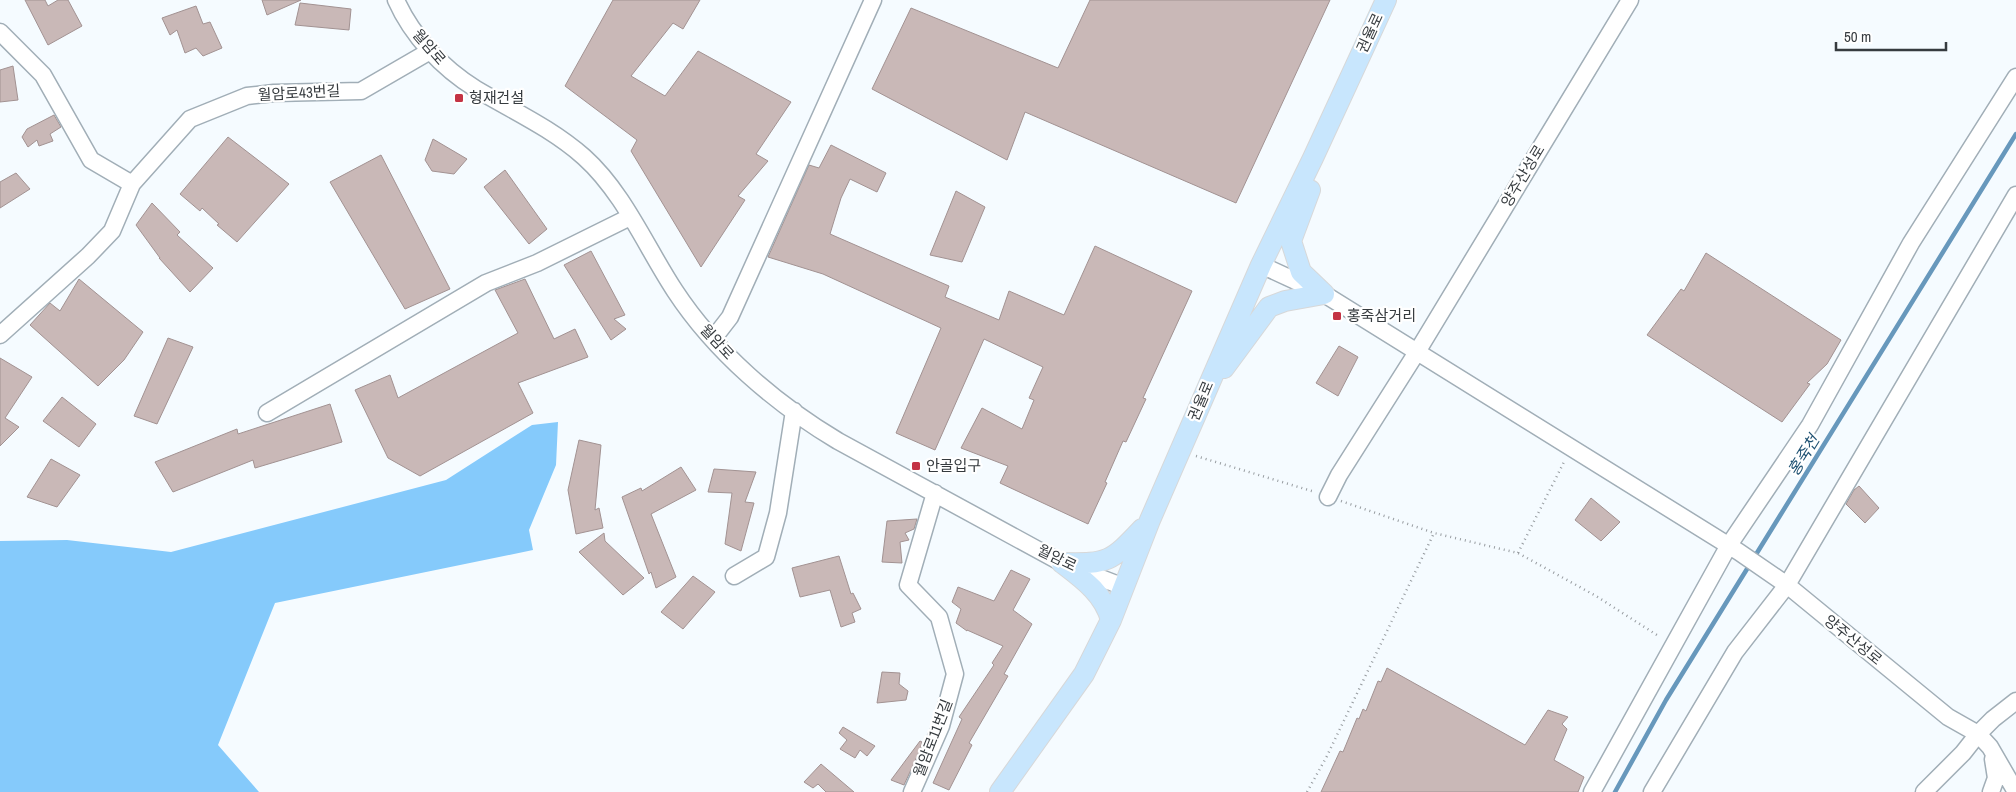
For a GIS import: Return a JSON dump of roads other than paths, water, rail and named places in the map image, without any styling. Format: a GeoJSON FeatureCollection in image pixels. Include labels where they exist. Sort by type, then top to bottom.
{"type":"FeatureCollection","features":[{"type":"Feature","properties":{"kind":"main road","name":"권율로"},"geometry":{"type":"LineString","coordinates":[[1000,792],[1084,674],[1111,620],[1150,520],[1260,265],[1313,158],[1386,0]]}},
{"type":"Feature","properties":{"kind":"main road"},"geometry":{"type":"LineString","coordinates":[[1313,158],[1311,186],[1292,241],[1301,272],[1324,294]]}},
{"type":"Feature","properties":{"kind":"main road"},"geometry":{"type":"LineString","coordinates":[[1206,391],[1269,307],[1285,301],[1324,294]]}},
{"type":"Feature","properties":{"kind":"main road"},"geometry":{"type":"LineString","coordinates":[[1062,563],[1089,564],[1109,560],[1124,548],[1150,520]]}},
{"type":"Feature","properties":{"kind":"main road"},"geometry":{"type":"LineString","coordinates":[[1062,563],[1097,592],[1107,607],[1111,620]]}},
{"type":"Feature","properties":{"kind":"street","name":"월암로"},"geometry":{"type":"LineString","coordinates":[[396,0],[416,34],[447,68],[476,89],[515,110],[567,143],[601,175],[618,197],[676,292],[714,340],[756,381],[812,426],[838,441],[1062,563],[1124,587]]}},
{"type":"Feature","properties":{"kind":"street"},"geometry":{"type":"LineString","coordinates":[[714,340],[730,317],[873,0]]}},
{"type":"Feature","properties":{"kind":"street","name":"양주산성로"},"geometry":{"type":"LineString","coordinates":[[1417,352],[1630,0]]}},
{"type":"Feature","properties":{"kind":"street"},"geometry":{"type":"LineString","coordinates":[[0,32],[44,75],[91,160],[132,184]]}},
{"type":"Feature","properties":{"kind":"street","name":"월암로43번길"},"geometry":{"type":"LineString","coordinates":[[0,335],[88,256],[112,231],[132,184],[190,118],[247,96],[274,93],[361,90],[430,51]]}},
{"type":"Feature","properties":{"kind":"street"},"geometry":{"type":"LineString","coordinates":[[1592,792],[1674,645],[1810,425],[1911,243],[2016,76]]}},
{"type":"Feature","properties":{"kind":"street"},"geometry":{"type":"LineString","coordinates":[[1652,792],[1734,652],[1787,585],[2016,196]]}},
{"type":"Feature","properties":{"kind":"street"},"geometry":{"type":"LineString","coordinates":[[267,412],[486,283],[537,263],[630,217]]}},
{"type":"Feature","properties":{"kind":"street","name":"양주산성로"},"geometry":{"type":"LineString","coordinates":[[1260,265],[1324,294],[1734,548],[1787,585],[1948,717],[1978,734],[1990,747],[2016,792]]}},
{"type":"Feature","properties":{"kind":"street"},"geometry":{"type":"LineString","coordinates":[[1328,497],[1339,475],[1417,352]]}},
{"type":"Feature","properties":{"kind":"street"},"geometry":{"type":"LineString","coordinates":[[734,576],[766,557],[778,513],[794,411]]}},
{"type":"Feature","properties":{"kind":"street","name":"월암로11번길"},"geometry":{"type":"LineString","coordinates":[[912,792],[941,726],[955,674],[940,617],[908,585],[935,493]]}},
{"type":"Feature","properties":{"kind":"street"},"geometry":{"type":"LineString","coordinates":[[1924,792],[1963,753],[1993,719],[2016,701]]}},
{"type":"Feature","properties":{"kind":"street"},"geometry":{"type":"LineString","coordinates":[[1990,747],[1996,778],[1991,792]]}},
{"type":"Feature","properties":{"kind":"waterway","name":"홍죽천"},"geometry":{"type":"LineString","coordinates":[[1615,792],[1666,700],[2016,134]]}},
{"type":"Feature","properties":{"kind":"place","name":"형재건설"},"geometry":{"type":"Point","coordinates":[459,98]}},
{"type":"Feature","properties":{"kind":"place","name":"홍죽삼거리"},"geometry":{"type":"Point","coordinates":[1337,316]}},
{"type":"Feature","properties":{"kind":"place","name":"안골입구"},"geometry":{"type":"Point","coordinates":[916,466]}}]}
